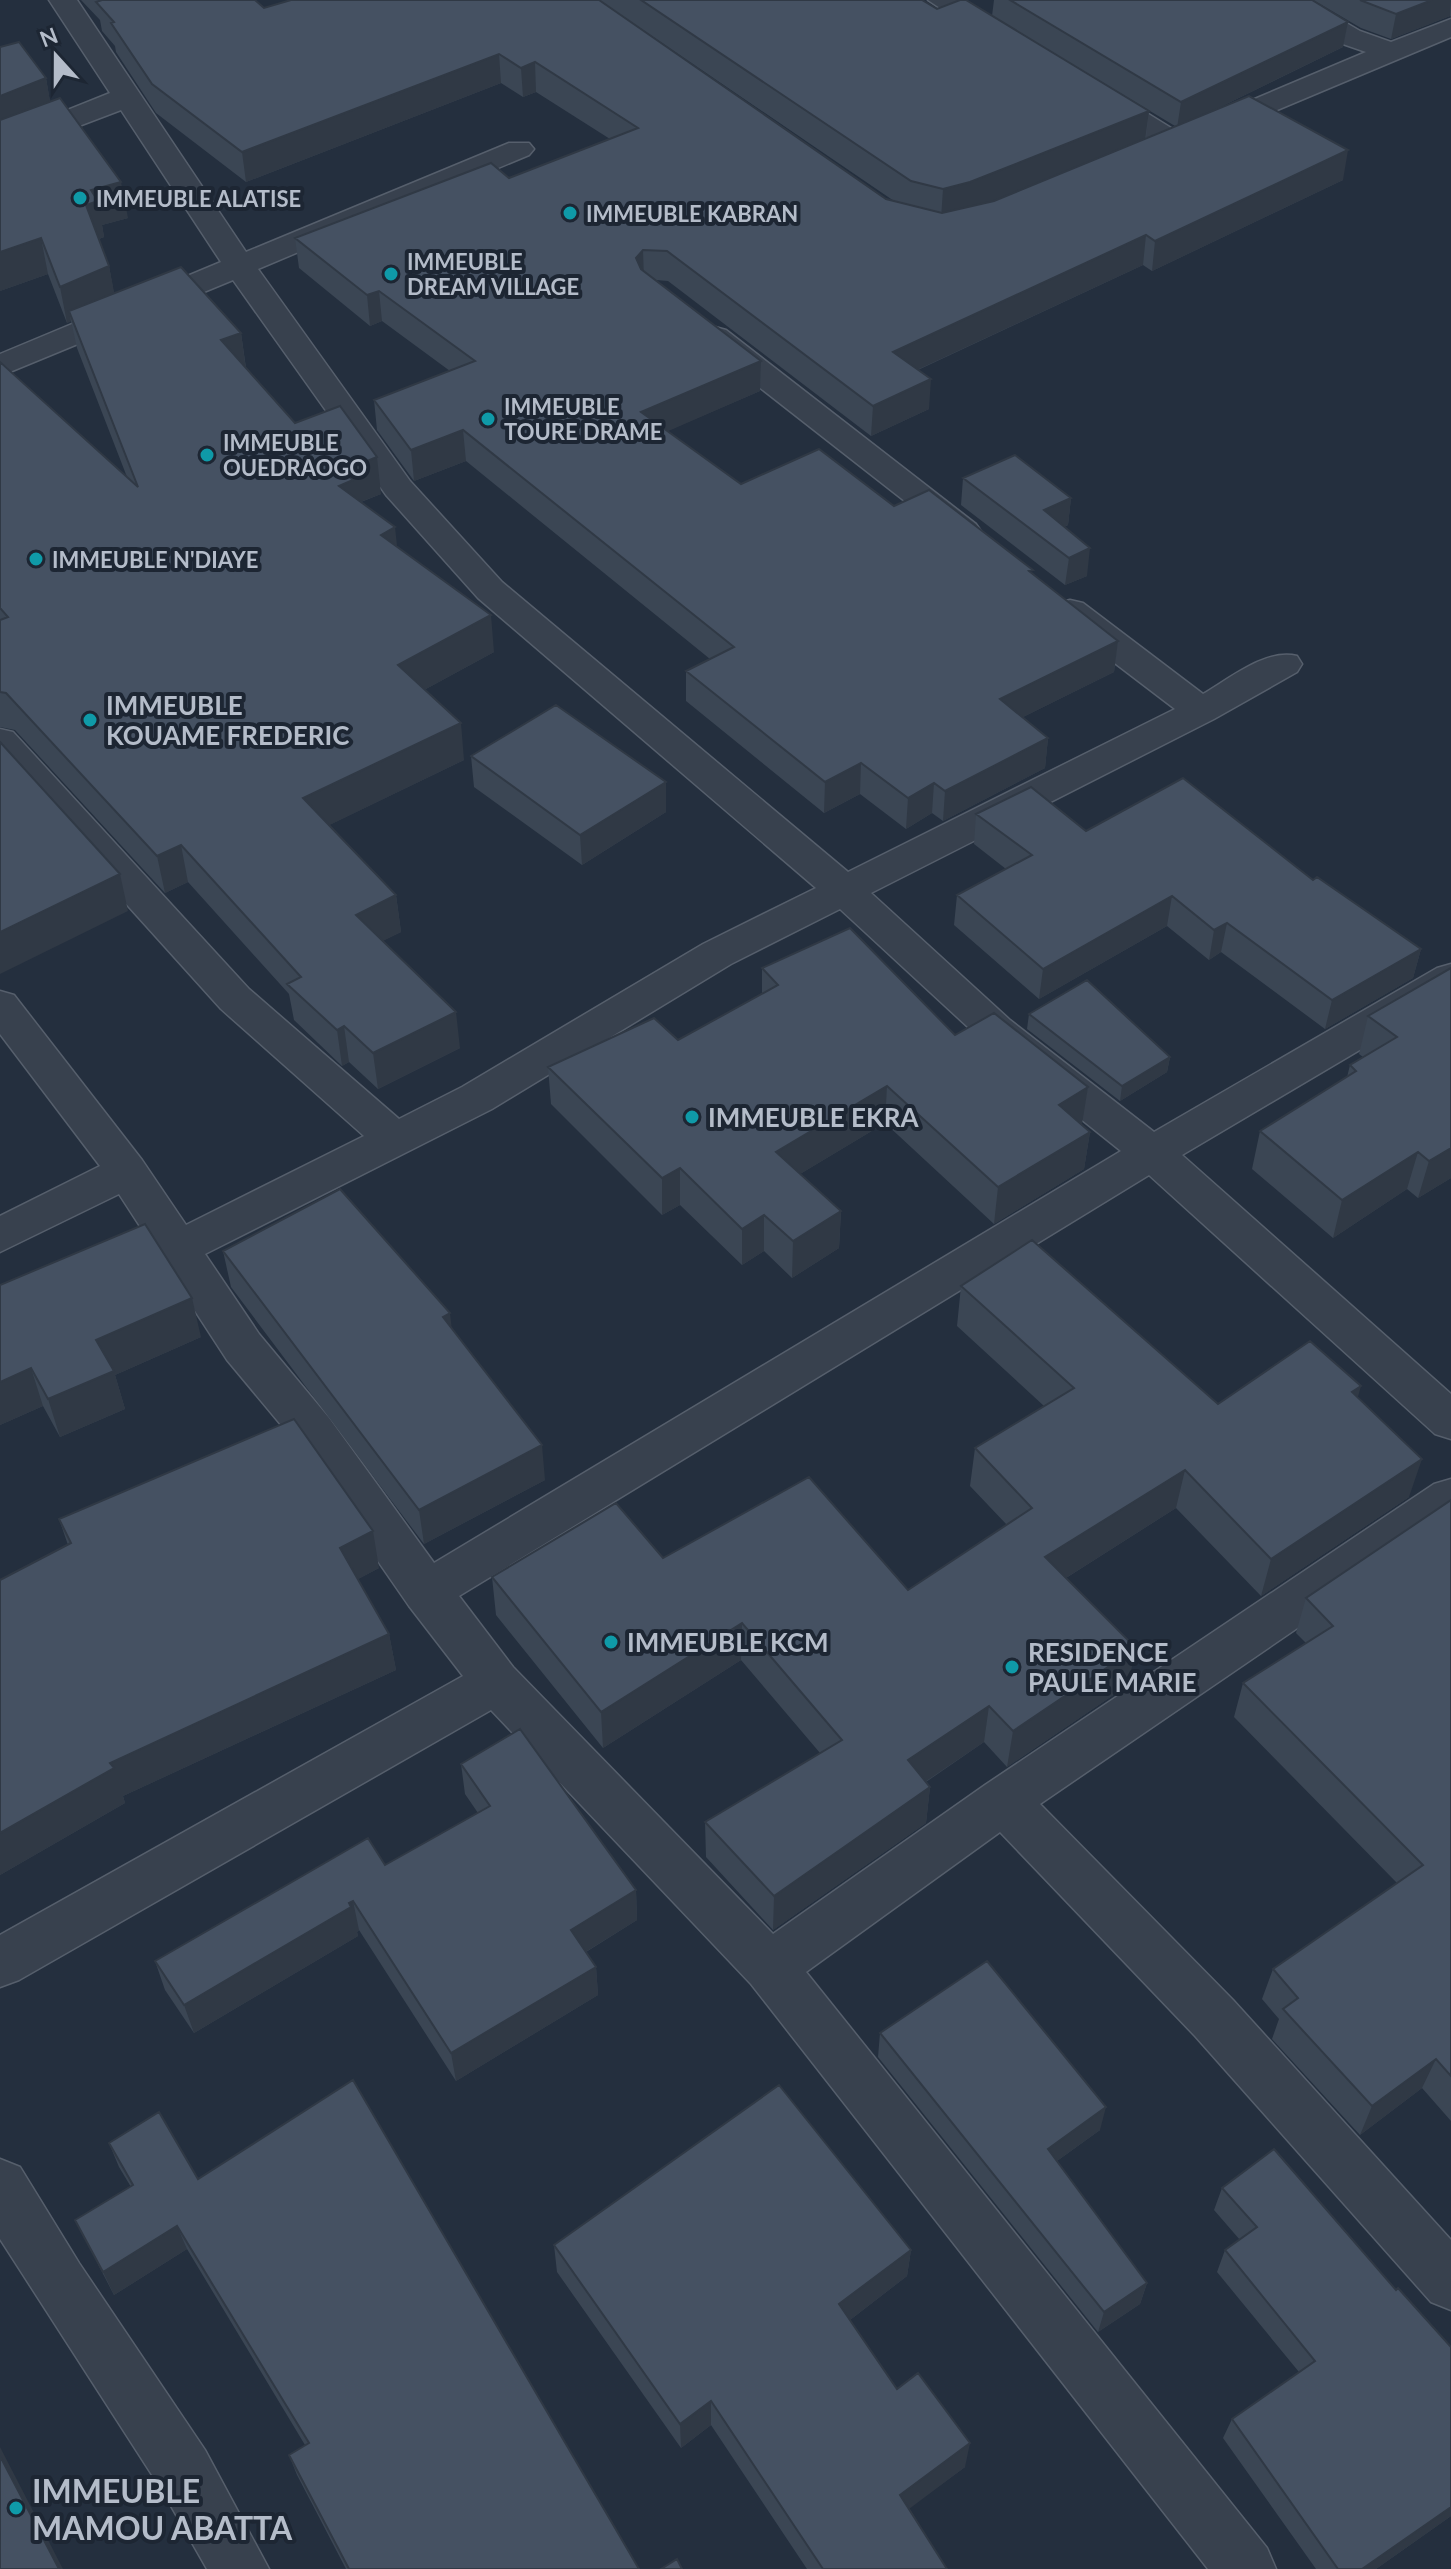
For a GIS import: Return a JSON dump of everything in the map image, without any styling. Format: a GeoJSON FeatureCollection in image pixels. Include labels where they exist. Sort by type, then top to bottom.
{"type":"FeatureCollection","features":[{"type":"Feature","properties":{"kind":"street"},"geometry":{"type":"LineString","coordinates":[[63,0],[240,267],[398,488],[490,590],[843,889],[996,1030],[1152,1153],[1451,1421]]}},
{"type":"Feature","properties":{"kind":"street"},"geometry":{"type":"LineString","coordinates":[[942,0],[1024,50]]}},
{"type":"Feature","properties":{"kind":"street"},"geometry":{"type":"LineString","coordinates":[[1287,0],[1350,37],[1391,52]]}},
{"type":"Feature","properties":{"kind":"street"},"geometry":{"type":"LineString","coordinates":[[1146,154],[1451,27]]}},
{"type":"Feature","properties":{"kind":"street"},"geometry":{"type":"LineString","coordinates":[[1078,84],[1174,142]]}},
{"type":"Feature","properties":{"kind":"street"},"geometry":{"type":"LineString","coordinates":[[0,147],[127,97]]}},
{"type":"Feature","properties":{"kind":"street"},"geometry":{"type":"LineString","coordinates":[[0,366],[519,149]]}},
{"type":"Feature","properties":{"kind":"street"},"geometry":{"type":"LineString","coordinates":[[692,319],[990,551]]}},
{"type":"Feature","properties":{"kind":"street"},"geometry":{"type":"LineString","coordinates":[[1040,589],[1201,711]]}},
{"type":"Feature","properties":{"kind":"street"},"geometry":{"type":"LineString","coordinates":[[180,1247],[477,1098],[717,954],[1201,711],[1284,664]]}},
{"type":"Feature","properties":{"kind":"street"},"geometry":{"type":"LineString","coordinates":[[0,741],[235,999],[394,1139]]}},
{"type":"Feature","properties":{"kind":"street"},"geometry":{"type":"LineString","coordinates":[[426,1592],[1152,1153],[1451,978]]}},
{"type":"Feature","properties":{"kind":"street"},"geometry":{"type":"LineString","coordinates":[[0,1005],[127,1171],[180,1247],[198,1283],[234,1334],[313,1431],[426,1592],[496,1682],[770,1967],[1246,2569]]}},
{"type":"Feature","properties":{"kind":"street"},"geometry":{"type":"LineString","coordinates":[[0,1235],[127,1171]]}},
{"type":"Feature","properties":{"kind":"street"},"geometry":{"type":"LineString","coordinates":[[770,1967],[1003,1801],[1451,1498]]}},
{"type":"Feature","properties":{"kind":"street"},"geometry":{"type":"LineString","coordinates":[[0,1963],[496,1682]]}},
{"type":"Feature","properties":{"kind":"street"},"geometry":{"type":"LineString","coordinates":[[1003,1801],[1214,2018],[1451,2282]]}},
{"type":"Feature","properties":{"kind":"street"},"geometry":{"type":"LineString","coordinates":[[0,2186],[30,2239],[210,2512],[239,2569]]}},
{"type":"Feature","properties":{"kind":"building"},"geometry":{"type":"Polygon","coordinates":[[[255,0],[264,8],[291,0],[599,0],[886,199],[942,213],[994,201],[1249,96],[1348,150],[1155,241],[1146,235],[893,352],[931,379],[873,406],[667,251],[643,250],[636,258],[641,269],[761,361],[641,412],[741,484],[819,449],[894,506],[929,490],[1033,570],[1029,571],[1118,641],[1000,699],[1048,738],[945,791],[934,783],[908,798],[861,763],[825,782],[686,671],[734,647],[463,430],[411,450],[374,400],[475,361],[379,291],[367,295],[295,238],[491,163],[509,178],[638,128],[535,62],[521,68],[499,54],[242,152],[152,84],[111,23],[114,22],[96,2],[255,0]]]}},
{"type":"Feature","properties":{"kind":"building"},"geometry":{"type":"Polygon","coordinates":[[[641,0],[922,0],[937,9],[966,0],[1149,111],[970,182],[943,189],[911,181],[641,0]]]}},
{"type":"Feature","properties":{"kind":"building"},"geometry":{"type":"Polygon","coordinates":[[[1010,0],[1312,0],[1348,22],[1181,102],[1010,0]]]}},
{"type":"Feature","properties":{"kind":"building"},"geometry":{"type":"Polygon","coordinates":[[[1360,0],[1432,0],[1396,14],[1360,0]]]}},
{"type":"Feature","properties":{"kind":"building"},"geometry":{"type":"Polygon","coordinates":[[[19,42],[46,78],[0,96],[0,47],[19,42]]]}},
{"type":"Feature","properties":{"kind":"building"},"geometry":{"type":"Polygon","coordinates":[[[60,98],[121,182],[91,190],[98,201],[86,205],[109,266],[60,287],[41,238],[0,252],[0,120],[60,98]]]}},
{"type":"Feature","properties":{"kind":"building"},"geometry":{"type":"Polygon","coordinates":[[[181,267],[241,333],[221,340],[295,423],[340,406],[377,457],[342,471],[353,480],[339,486],[395,527],[381,535],[491,615],[398,665],[461,723],[303,798],[396,895],[356,915],[456,1012],[373,1053],[344,1026],[337,1030],[287,984],[301,977],[181,845],[157,856],[6,693],[0,692],[0,620],[8,617],[0,608],[0,362],[138,487],[69,311],[181,267]]]}},
{"type":"Feature","properties":{"kind":"building"},"geometry":{"type":"Polygon","coordinates":[[[1015,455],[1071,498],[1044,510],[1090,548],[1069,558],[963,478],[1015,455]]]}},
{"type":"Feature","properties":{"kind":"building"},"geometry":{"type":"Polygon","coordinates":[[[556,705],[666,782],[580,835],[471,756],[556,705]]]}},
{"type":"Feature","properties":{"kind":"building"},"geometry":{"type":"Polygon","coordinates":[[[0,742],[120,874],[0,932],[0,742]]]}},
{"type":"Feature","properties":{"kind":"building"},"geometry":{"type":"Polygon","coordinates":[[[1183,778],[1313,880],[1317,877],[1421,949],[1332,1000],[1227,923],[1214,930],[1172,896],[1043,969],[957,895],[1032,855],[976,814],[1031,787],[1086,831],[1183,778]]]}},
{"type":"Feature","properties":{"kind":"building"},"geometry":{"type":"Polygon","coordinates":[[[850,928],[955,1035],[994,1013],[1088,1087],[1059,1105],[1090,1132],[998,1187],[887,1086],[776,1152],[841,1211],[793,1241],[764,1215],[742,1229],[680,1168],[662,1178],[548,1067],[654,1018],[678,1040],[778,985],[762,968],[850,928]]]}},
{"type":"Feature","properties":{"kind":"building"},"geometry":{"type":"Polygon","coordinates":[[[1451,968],[1451,1148],[1429,1161],[1418,1152],[1342,1200],[1260,1131],[1356,1071],[1350,1065],[1397,1037],[1368,1016],[1451,968]]]}},
{"type":"Feature","properties":{"kind":"building"},"geometry":{"type":"Polygon","coordinates":[[[1087,980],[1170,1057],[1122,1086],[1029,1014],[1087,980]]]}},
{"type":"Feature","properties":{"kind":"building"},"geometry":{"type":"Polygon","coordinates":[[[340,1189],[450,1313],[443,1317],[542,1445],[419,1510],[223,1251],[340,1189]]]}},
{"type":"Feature","properties":{"kind":"building"},"geometry":{"type":"Polygon","coordinates":[[[145,1224],[192,1298],[96,1340],[114,1371],[48,1399],[31,1368],[0,1382],[0,1285],[145,1224]]]}},
{"type":"Feature","properties":{"kind":"building"},"geometry":{"type":"Polygon","coordinates":[[[1032,1240],[1218,1404],[1310,1341],[1361,1386],[1352,1392],[1422,1459],[1271,1559],[1185,1470],[1045,1557],[1136,1648],[1013,1731],[989,1706],[908,1760],[930,1787],[774,1896],[705,1822],[842,1740],[742,1623],[601,1712],[492,1577],[616,1503],[663,1558],[809,1477],[908,1590],[1032,1508],[975,1448],[1074,1388],[961,1286],[1032,1240]]]}},
{"type":"Feature","properties":{"kind":"building"},"geometry":{"type":"Polygon","coordinates":[[[294,1419],[373,1531],[340,1548],[389,1634],[110,1763],[114,1768],[0,1833],[0,1580],[71,1543],[59,1519],[294,1419]]]}},
{"type":"Feature","properties":{"kind":"building"},"geometry":{"type":"Polygon","coordinates":[[[1451,1500],[1451,2076],[1436,2059],[1372,2106],[1283,2009],[1298,1998],[1273,1969],[1423,1865],[1243,1683],[1333,1626],[1306,1598],[1451,1500]]]}},
{"type":"Feature","properties":{"kind":"building"},"geometry":{"type":"Polygon","coordinates":[[[520,1729],[636,1890],[571,1930],[596,1967],[451,2053],[353,1901],[349,1903],[351,1907],[184,2005],[155,1961],[368,1838],[385,1865],[490,1806],[461,1764],[520,1729]]]}},
{"type":"Feature","properties":{"kind":"building"},"geometry":{"type":"Polygon","coordinates":[[[987,1961],[1106,2107],[1048,2149],[1147,2283],[1104,2312],[880,2033],[987,1961]]]}},
{"type":"Feature","properties":{"kind":"building"},"geometry":{"type":"Polygon","coordinates":[[[353,2080],[639,2569],[349,2569],[289,2455],[309,2443],[177,2226],[103,2272],[75,2220],[133,2185],[109,2143],[159,2112],[198,2179],[353,2080]]]}},
{"type":"Feature","properties":{"kind":"building"},"geometry":{"type":"Polygon","coordinates":[[[779,2085],[911,2250],[839,2304],[897,2389],[918,2373],[970,2443],[900,2495],[947,2569],[823,2569],[711,2401],[680,2424],[554,2245],[779,2085]]]}},
{"type":"Feature","properties":{"kind":"building"},"geometry":{"type":"Polygon","coordinates":[[[1274,2149],[1396,2290],[1398,2288],[1451,2347],[1451,2507],[1362,2569],[1338,2569],[1232,2419],[1315,2361],[1225,2250],[1257,2227],[1222,2188],[1274,2149]]]}},
{"type":"Feature","properties":{"kind":"building","name":"IMMEUBLE MAMOU ABATTA"},"geometry":{"type":"Polygon","coordinates":[[[0,2456],[59,2569],[0,2569],[0,2456]]]}},
{"type":"Feature","properties":{"kind":"building"},"geometry":{"type":"Polygon","coordinates":[[[677,2559],[682,2569],[661,2569],[677,2559]]]}},
{"type":"Feature","properties":{"kind":"place","name":"IMMEUBLE ALATISE"},"geometry":{"type":"Point","coordinates":[80,198]}},
{"type":"Feature","properties":{"kind":"place","name":"IMMEUBLE KABRAN"},"geometry":{"type":"Point","coordinates":[570,213]}},
{"type":"Feature","properties":{"kind":"place","name":"IMMEUBLE DREAM VILLAGE"},"geometry":{"type":"Point","coordinates":[391,274]}},
{"type":"Feature","properties":{"kind":"place","name":"IMMEUBLE TOURE DRAME"},"geometry":{"type":"Point","coordinates":[488,419]}},
{"type":"Feature","properties":{"kind":"place","name":"IMMEUBLE OUEDRAOGO"},"geometry":{"type":"Point","coordinates":[207,455]}},
{"type":"Feature","properties":{"kind":"place","name":"IMMEUBLE N'DIAYE"},"geometry":{"type":"Point","coordinates":[36,559]}},
{"type":"Feature","properties":{"kind":"place","name":"IMMEUBLE KOUAME FREDERIC"},"geometry":{"type":"Point","coordinates":[90,720]}},
{"type":"Feature","properties":{"kind":"place","name":"IMMEUBLE EKRA"},"geometry":{"type":"Point","coordinates":[692,1117]}},
{"type":"Feature","properties":{"kind":"place","name":"IMMEUBLE KCM"},"geometry":{"type":"Point","coordinates":[611,1642]}},
{"type":"Feature","properties":{"kind":"place","name":"RESIDENCE PAULE MARIE"},"geometry":{"type":"Point","coordinates":[1012,1667]}},
{"type":"Feature","properties":{"kind":"place","name":"IMMEUBLE MAMOU ABATTA"},"geometry":{"type":"Point","coordinates":[16,2508]}}]}
